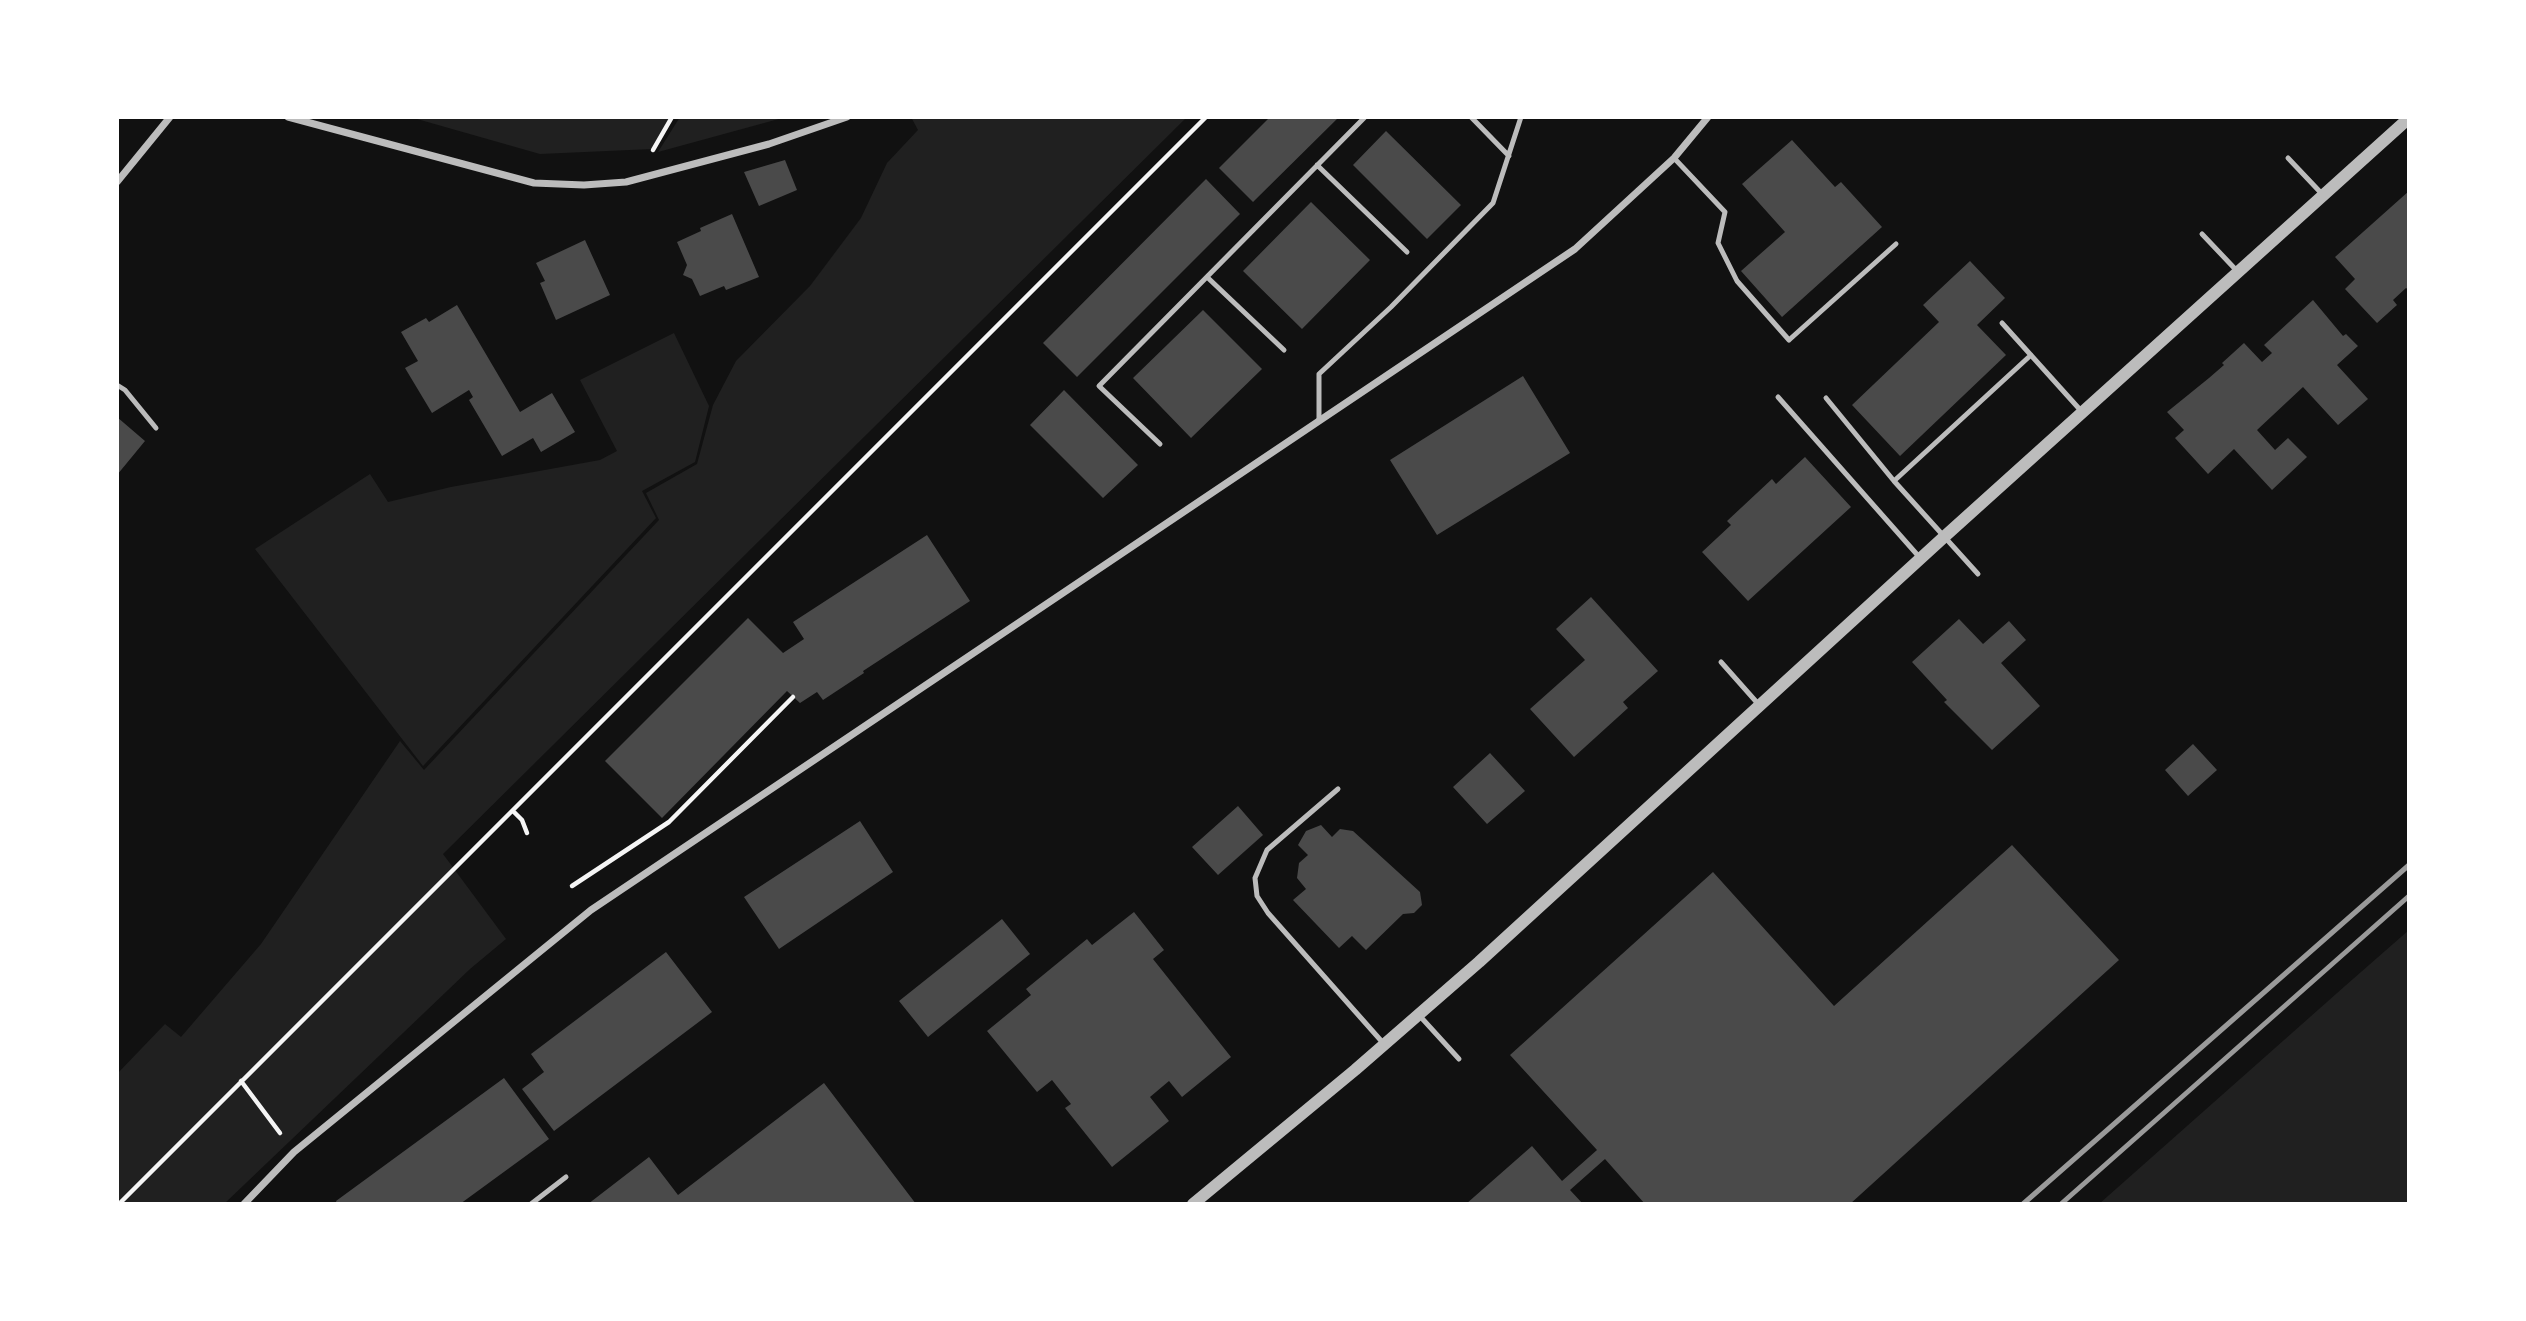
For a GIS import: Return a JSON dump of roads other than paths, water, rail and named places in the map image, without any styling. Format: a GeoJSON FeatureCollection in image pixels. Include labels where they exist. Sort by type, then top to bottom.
{"type":"FeatureCollection","features":[{"type":"Feature","properties":{"kind":"street"},"geometry":{"type":"LineString","coordinates":[[117,182],[170,117]]}},
{"type":"Feature","properties":{"kind":"street"},"geometry":{"type":"LineString","coordinates":[[288,117],[534,183],[584,185],[626,182],[769,144],[847,117]]}},
{"type":"Feature","properties":{"kind":"street"},"geometry":{"type":"LineString","coordinates":[[244,1204],[294,1152],[591,909],[1575,249],[1674,159],[1708,117]]}},
{"type":"Feature","properties":{"kind":"street"},"geometry":{"type":"LineString","coordinates":[[1193,1204],[1418,1014],[2409,118]]}},
{"type":"Feature","properties":{"kind":"lane"},"geometry":{"type":"LineString","coordinates":[[1160,444],[1099,386],[1365,117]]}},
{"type":"Feature","properties":{"kind":"lane"},"geometry":{"type":"LineString","coordinates":[[1471,117],[1509,156]]}},
{"type":"Feature","properties":{"kind":"lane"},"geometry":{"type":"LineString","coordinates":[[1319,419],[1319,374],[1391,307],[1493,203],[1521,117]]}},
{"type":"Feature","properties":{"kind":"lane"},"geometry":{"type":"LineString","coordinates":[[2288,158],[2323,195]]}},
{"type":"Feature","properties":{"kind":"lane"},"geometry":{"type":"LineString","coordinates":[[1674,159],[1725,212],[1718,243],[1737,281],[1789,340],[1896,244]]}},
{"type":"Feature","properties":{"kind":"lane"},"geometry":{"type":"LineString","coordinates":[[1317,165],[1407,252]]}},
{"type":"Feature","properties":{"kind":"lane"},"geometry":{"type":"LineString","coordinates":[[2202,234],[2238,272]]}},
{"type":"Feature","properties":{"kind":"lane"},"geometry":{"type":"LineString","coordinates":[[1207,276],[1283,351]]}},
{"type":"Feature","properties":{"kind":"lane"},"geometry":{"type":"LineString","coordinates":[[2002,323],[2083,413]]}},
{"type":"Feature","properties":{"kind":"lane"},"geometry":{"type":"LineString","coordinates":[[1894,481],[2031,355]]}},
{"type":"Feature","properties":{"kind":"lane"},"geometry":{"type":"LineString","coordinates":[[117,385],[125,390],[156,428]]}},
{"type":"Feature","properties":{"kind":"lane"},"geometry":{"type":"LineString","coordinates":[[1778,397],[1921,559]]}},
{"type":"Feature","properties":{"kind":"lane"},"geometry":{"type":"LineString","coordinates":[[1826,398],[1894,481],[1978,574]]}},
{"type":"Feature","properties":{"kind":"lane"},"geometry":{"type":"LineString","coordinates":[[1721,662],[1760,706]]}},
{"type":"Feature","properties":{"kind":"lane"},"geometry":{"type":"LineString","coordinates":[[1338,789],[1267,850],[1255,878],[1257,895],[1268,914],[1384,1044]]}},
{"type":"Feature","properties":{"kind":"lane"},"geometry":{"type":"LineString","coordinates":[[1418,1014],[1460,1059]]}},
{"type":"Feature","properties":{"kind":"lane"},"geometry":{"type":"LineString","coordinates":[[531,1204],[566,1177]]}},
{"type":"Feature","properties":{"kind":"railway"},"geometry":{"type":"LineString","coordinates":[[2023,1204],[2409,865]]}},
{"type":"Feature","properties":{"kind":"railway"},"geometry":{"type":"LineString","coordinates":[[2061,1204],[2409,896]]}}]}
